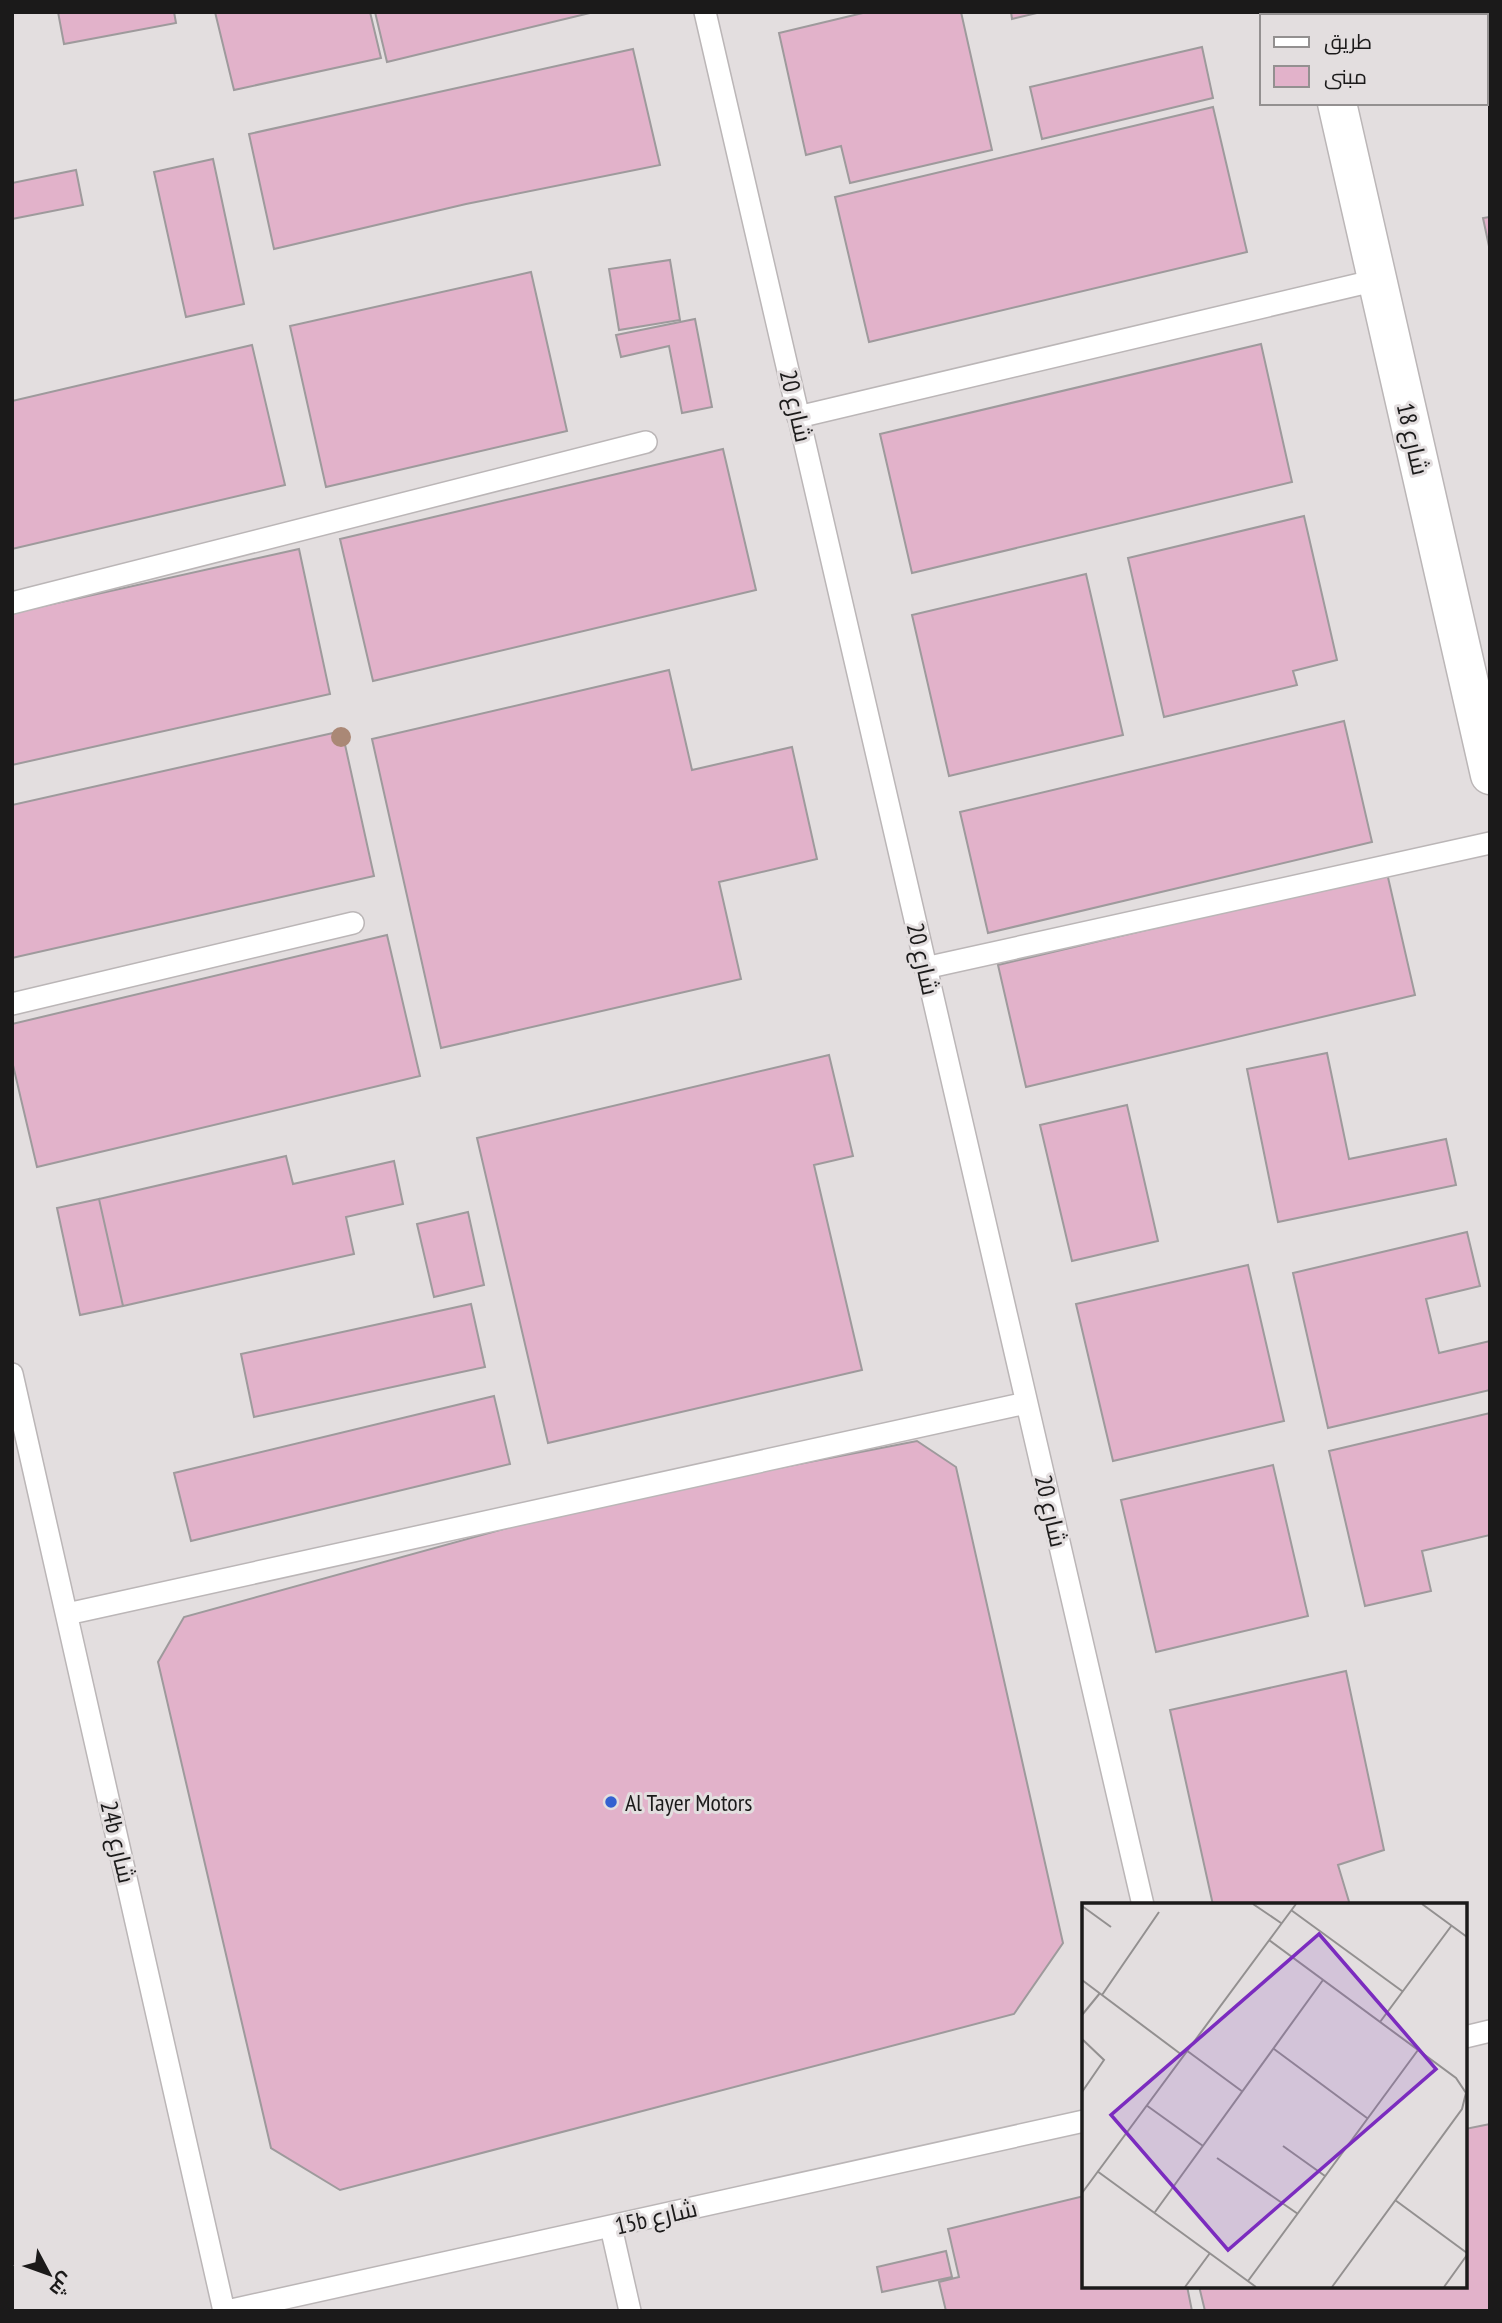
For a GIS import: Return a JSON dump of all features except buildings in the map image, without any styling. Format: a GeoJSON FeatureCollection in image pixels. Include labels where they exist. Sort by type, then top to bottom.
{"type":"FeatureCollection","features":[{"type":"Feature","properties":{"kind":"street","name":"شارع 18"},"geometry":{"type":"LineString","coordinates":[[1337,105],[1490,775]]}},
{"type":"Feature","properties":{"kind":"lane","name":"شارع 20"},"geometry":{"type":"LineString","coordinates":[[705,12],[1143,1903]]}},
{"type":"Feature","properties":{"kind":"lane"},"geometry":{"type":"LineString","coordinates":[[798,417],[1377,280]]}},
{"type":"Feature","properties":{"kind":"lane"},"geometry":{"type":"LineString","coordinates":[[12,603],[646,442]]}},
{"type":"Feature","properties":{"kind":"lane"},"geometry":{"type":"LineString","coordinates":[[925,968],[1490,843]]}},
{"type":"Feature","properties":{"kind":"lane"},"geometry":{"type":"LineString","coordinates":[[12,1004],[353,923]]}},
{"type":"Feature","properties":{"kind":"lane","name":"24b شارع"},"geometry":{"type":"LineString","coordinates":[[12,1374],[226,2311]]}},
{"type":"Feature","properties":{"kind":"lane"},"geometry":{"type":"LineString","coordinates":[[67,1614],[1026,1403]]}},
{"type":"Feature","properties":{"kind":"lane"},"geometry":{"type":"LineString","coordinates":[[1467,2037],[1490,2031]]}},
{"type":"Feature","properties":{"kind":"lane","name":"15b شارع"},"geometry":{"type":"LineString","coordinates":[[226,2311],[1082,2121]]}},
{"type":"Feature","properties":{"kind":"lane"},"geometry":{"type":"LineString","coordinates":[[611,2227],[630,2311]]}},
{"type":"Feature","properties":{"kind":"place","name":"Al Tayer Motors"},"geometry":{"type":"Point","coordinates":[611,1802]}}]}
